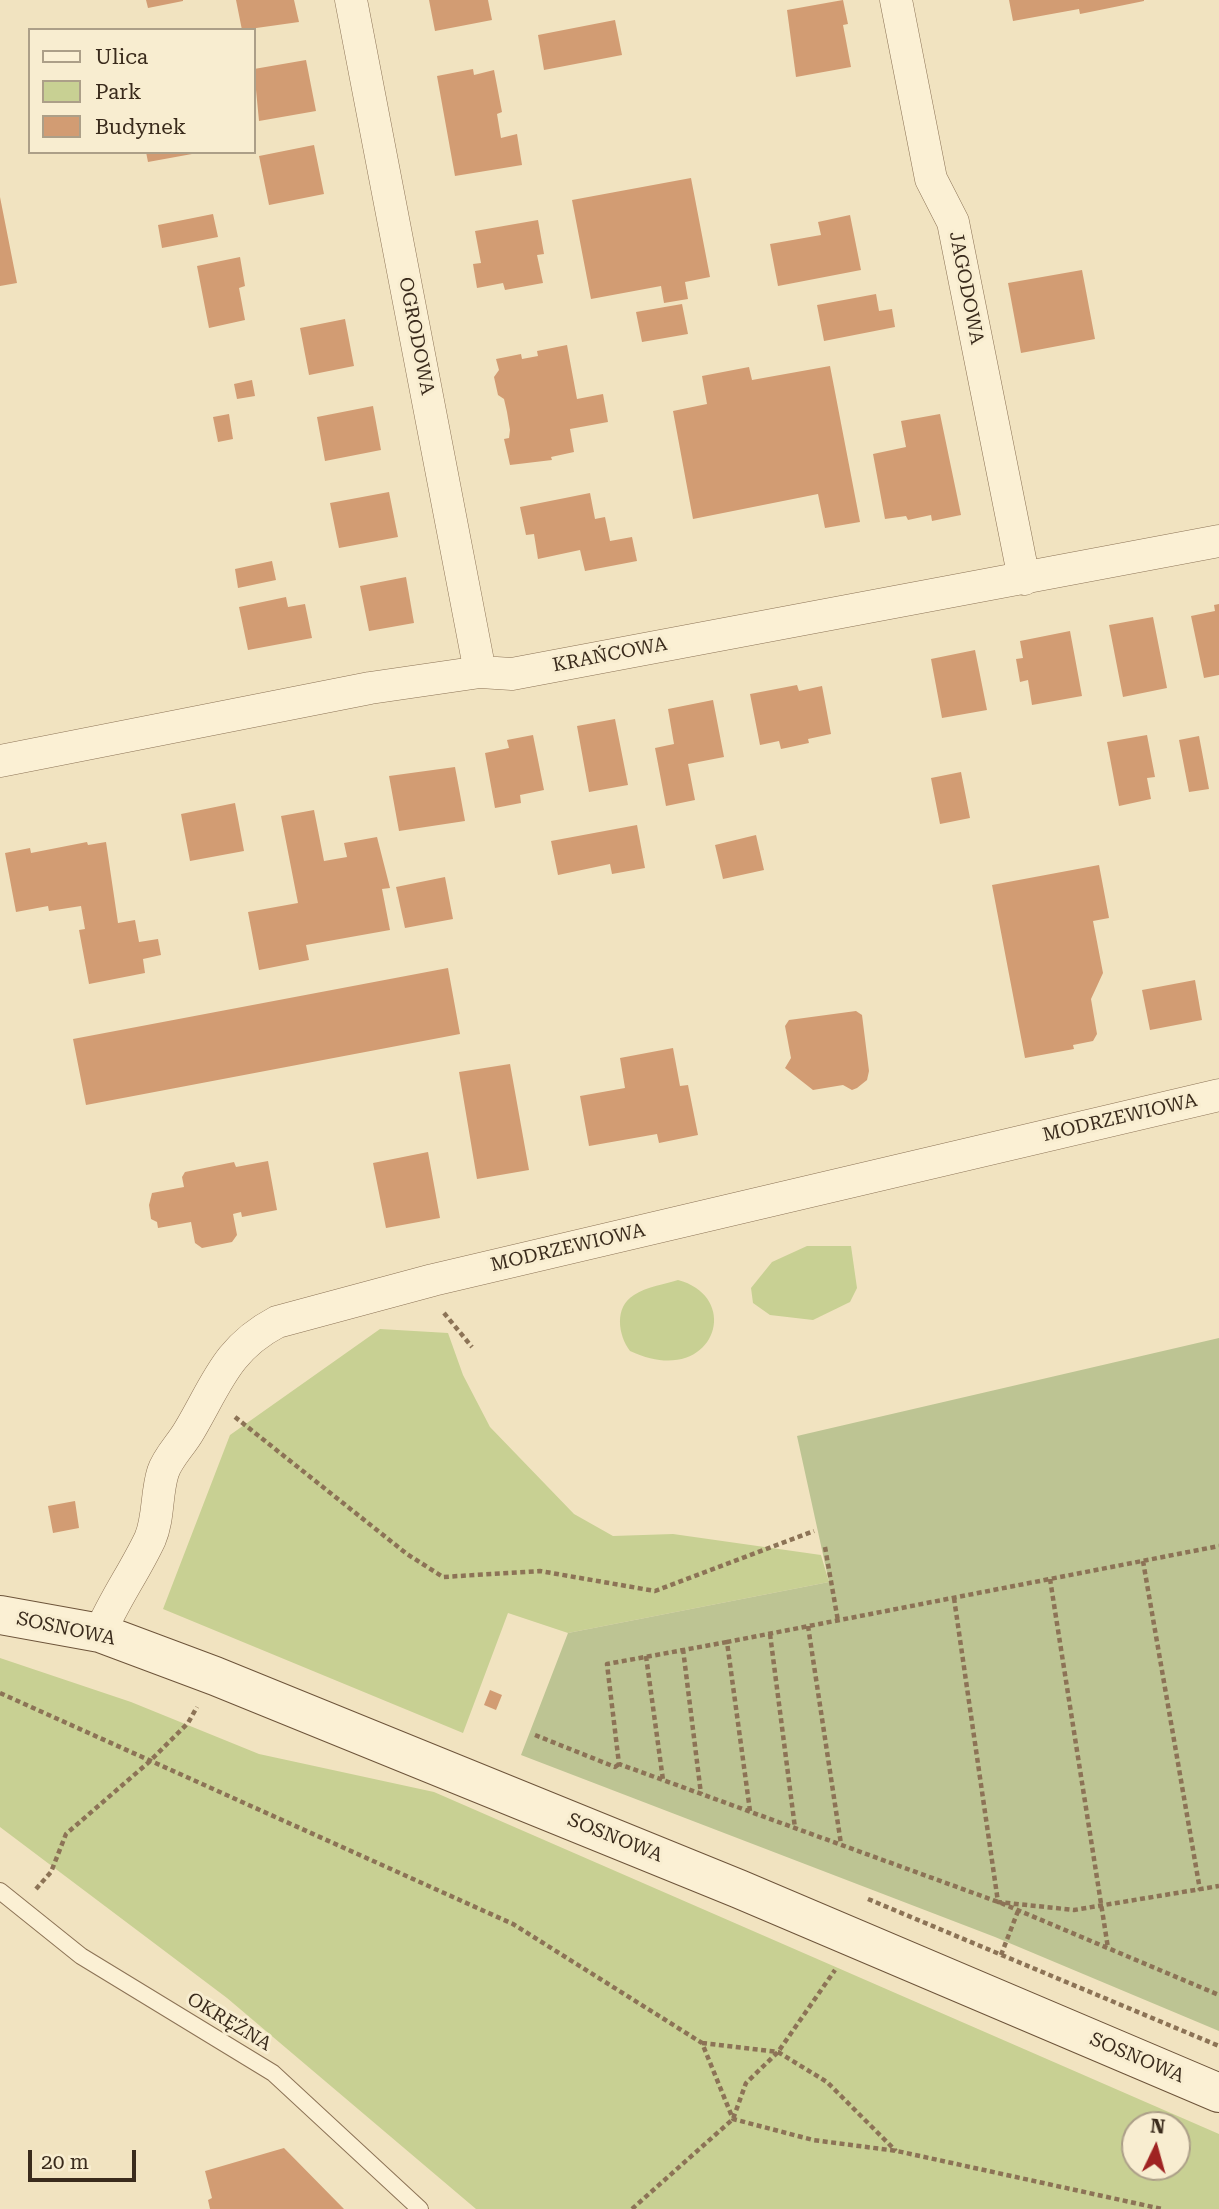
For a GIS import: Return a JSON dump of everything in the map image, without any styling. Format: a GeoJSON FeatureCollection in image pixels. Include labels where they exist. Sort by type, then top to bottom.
{"type":"FeatureCollection","features":[{"type":"Feature","properties":{"kind":"street","name":"OGRODOWA"},"geometry":{"type":"LineString","coordinates":[[351,0],[480,672]]}},
{"type":"Feature","properties":{"kind":"street","name":"JAGODOWA"},"geometry":{"type":"LineString","coordinates":[[896,0],[931,179],[953,222],[1024,579]]}},
{"type":"Feature","properties":{"kind":"street","name":"KRAŃCOWA"},"geometry":{"type":"LineString","coordinates":[[0,761],[370,688],[480,672],[512,674],[1219,541]]}},
{"type":"Feature","properties":{"kind":"street","name":"MODRZEWIOWA"},"geometry":{"type":"LineString","coordinates":[[100,1633],[150,1538],[157,1516],[156,1495],[165,1467],[238,1349],[257,1333],[277,1322],[304,1312],[433,1280],[1219,1095]]}},
{"type":"Feature","properties":{"kind":"street","name":"SOSNOWA"},"geometry":{"type":"LineString","coordinates":[[0,1615],[100,1633],[215,1676],[856,1939],[1219,2093]]}},
{"type":"Feature","properties":{"kind":"lane","name":"OKRĘŻNA"},"geometry":{"type":"LineString","coordinates":[[0,1891],[81,1956],[273,2073],[421,2209]]}},
{"type":"Feature","properties":{"kind":"path"},"geometry":{"type":"LineString","coordinates":[[433,1280],[445,1316],[472,1347]]}},
{"type":"Feature","properties":{"kind":"path"},"geometry":{"type":"LineString","coordinates":[[207,1396],[408,1554],[443,1577],[540,1571],[655,1591],[814,1531]]}},
{"type":"Feature","properties":{"kind":"path"},"geometry":{"type":"LineString","coordinates":[[620,1764],[607,1664],[1219,1546]]}},
{"type":"Feature","properties":{"kind":"path"},"geometry":{"type":"LineString","coordinates":[[825,1547],[838,1621]]}},
{"type":"Feature","properties":{"kind":"path"},"geometry":{"type":"LineString","coordinates":[[1143,1561],[1200,1890]]}},
{"type":"Feature","properties":{"kind":"path"},"geometry":{"type":"LineString","coordinates":[[1050,1579],[1108,1948]]}},
{"type":"Feature","properties":{"kind":"path"},"geometry":{"type":"LineString","coordinates":[[954,1598],[998,1902]]}},
{"type":"Feature","properties":{"kind":"path"},"geometry":{"type":"LineString","coordinates":[[808,1626],[841,1844]]}},
{"type":"Feature","properties":{"kind":"path"},"geometry":{"type":"LineString","coordinates":[[770,1634],[795,1828]]}},
{"type":"Feature","properties":{"kind":"path"},"geometry":{"type":"LineString","coordinates":[[727,1642],[750,1811]]}},
{"type":"Feature","properties":{"kind":"path"},"geometry":{"type":"LineString","coordinates":[[683,1649],[701,1794]]}},
{"type":"Feature","properties":{"kind":"path"},"geometry":{"type":"LineString","coordinates":[[646,1656],[663,1780]]}},
{"type":"Feature","properties":{"kind":"path"},"geometry":{"type":"LineString","coordinates":[[19,1907],[51,1872],[66,1834],[149,1762],[188,1723],[215,1676]]}},
{"type":"Feature","properties":{"kind":"path"},"geometry":{"type":"LineString","coordinates":[[0,1693],[52,1714],[149,1762],[513,1924],[702,2043],[778,2052],[827,2082],[897,2151]]}},
{"type":"Feature","properties":{"kind":"path"},"geometry":{"type":"LineString","coordinates":[[535,1735],[615,1767],[620,1764]]}},
{"type":"Feature","properties":{"kind":"path"},"geometry":{"type":"LineString","coordinates":[[620,1764],[998,1902],[1219,1995]]}},
{"type":"Feature","properties":{"kind":"path"},"geometry":{"type":"LineString","coordinates":[[998,1902],[1074,1910],[1102,1908],[1219,1886]]}},
{"type":"Feature","properties":{"kind":"path"},"geometry":{"type":"LineString","coordinates":[[1001,1955],[1018,1911]]}},
{"type":"Feature","properties":{"kind":"path"},"geometry":{"type":"LineString","coordinates":[[632,2209],[733,2119],[746,2083],[778,2052],[856,1939]]}},
{"type":"Feature","properties":{"kind":"path"},"geometry":{"type":"LineString","coordinates":[[702,2043],[733,2119]]}},
{"type":"Feature","properties":{"kind":"path"},"geometry":{"type":"LineString","coordinates":[[733,2119],[813,2140],[897,2151],[1162,2209]]}},
{"type":"Feature","properties":{"kind":"green space"},"geometry":{"type":"Polygon","coordinates":[[[807,1246],[851,1246],[857,1288],[850,1302],[813,1320],[770,1315],[753,1303],[751,1288],[772,1262],[807,1246]]]}},
{"type":"Feature","properties":{"kind":"green space"},"geometry":{"type":"Polygon","coordinates":[[[678,1280],[699,1290],[710,1304],[714,1321],[710,1337],[699,1350],[682,1359],[659,1360],[630,1351],[621,1329],[623,1307],[639,1292],[678,1280]]]}},
{"type":"Feature","properties":{"kind":"green space"},"geometry":{"type":"Polygon","coordinates":[[[380,1329],[448,1333],[463,1375],[490,1427],[574,1514],[613,1536],[673,1534],[821,1555],[829,1582],[568,1633],[508,1613],[463,1733],[163,1609],[230,1435],[380,1329]]]}},
{"type":"Feature","properties":{"kind":"green space"},"geometry":{"type":"Polygon","coordinates":[[[1219,1338],[1219,2031],[995,1937],[521,1755],[568,1633],[829,1582],[797,1436],[1219,1338]]]}},
{"type":"Feature","properties":{"kind":"green space"},"geometry":{"type":"Polygon","coordinates":[[[0,1658],[131,1702],[259,1754],[434,1792],[1166,2111],[1121,2111],[1121,2181],[1191,2181],[1191,2122],[1219,2134],[1219,2209],[476,2209],[227,1998],[0,1827],[0,1658]]]}},
{"type":"Feature","properties":{"kind":"building"},"geometry":{"type":"Polygon","coordinates":[[[146,0],[183,0],[183,1],[148,8],[146,0]]]}},
{"type":"Feature","properties":{"kind":"building"},"geometry":{"type":"Polygon","coordinates":[[[236,0],[294,0],[299,22],[242,28],[236,0]]]}},
{"type":"Feature","properties":{"kind":"building"},"geometry":{"type":"Polygon","coordinates":[[[429,0],[488,0],[492,20],[435,31],[429,0]]]}},
{"type":"Feature","properties":{"kind":"building"},"geometry":{"type":"Polygon","coordinates":[[[843,0],[848,24],[843,25],[851,67],[796,77],[787,10],[843,0]]]}},
{"type":"Feature","properties":{"kind":"building"},"geometry":{"type":"Polygon","coordinates":[[[1009,0],[1144,1],[1080,14],[1079,9],[1013,21],[1009,0]]]}},
{"type":"Feature","properties":{"kind":"building"},"geometry":{"type":"Polygon","coordinates":[[[615,20],[622,55],[544,70],[538,35],[615,20]]]}},
{"type":"Feature","properties":{"kind":"building"},"geometry":{"type":"Polygon","coordinates":[[[306,60],[316,111],[259,121],[256,69],[306,60]]]}},
{"type":"Feature","properties":{"kind":"building"},"geometry":{"type":"Polygon","coordinates":[[[473,69],[474,75],[494,70],[502,112],[497,114],[501,138],[517,134],[522,165],[455,176],[437,76],[473,69]]]}},
{"type":"Feature","properties":{"kind":"building"},"geometry":{"type":"Polygon","coordinates":[[[314,145],[324,194],[269,205],[259,156],[314,145]]]}},
{"type":"Feature","properties":{"kind":"building"},"geometry":{"type":"Polygon","coordinates":[[[146,154],[192,154],[148,162],[146,154]]]}},
{"type":"Feature","properties":{"kind":"building"},"geometry":{"type":"Polygon","coordinates":[[[691,178],[710,277],[685,282],[688,299],[664,303],[661,286],[591,299],[572,200],[691,178]]]}},
{"type":"Feature","properties":{"kind":"building"},"geometry":{"type":"Polygon","coordinates":[[[0,197],[17,283],[0,286],[0,197]]]}},
{"type":"Feature","properties":{"kind":"building"},"geometry":{"type":"Polygon","coordinates":[[[213,214],[218,237],[162,248],[158,225],[213,214]]]}},
{"type":"Feature","properties":{"kind":"building"},"geometry":{"type":"Polygon","coordinates":[[[850,215],[861,270],[778,286],[770,244],[821,235],[818,222],[850,215]]]}},
{"type":"Feature","properties":{"kind":"building"},"geometry":{"type":"Polygon","coordinates":[[[538,220],[544,254],[537,255],[543,283],[505,290],[503,283],[477,288],[473,264],[481,263],[475,231],[538,220]]]}},
{"type":"Feature","properties":{"kind":"building"},"geometry":{"type":"Polygon","coordinates":[[[240,257],[245,286],[239,288],[245,320],[209,328],[197,266],[240,257]]]}},
{"type":"Feature","properties":{"kind":"building"},"geometry":{"type":"Polygon","coordinates":[[[1082,270],[1095,339],[1021,353],[1008,283],[1082,270]]]}},
{"type":"Feature","properties":{"kind":"building"},"geometry":{"type":"Polygon","coordinates":[[[876,294],[879,311],[892,309],[895,327],[824,341],[817,305],[876,294]]]}},
{"type":"Feature","properties":{"kind":"building"},"geometry":{"type":"Polygon","coordinates":[[[682,304],[688,334],[642,342],[636,312],[682,304]]]}},
{"type":"Feature","properties":{"kind":"building"},"geometry":{"type":"Polygon","coordinates":[[[345,319],[354,366],[309,375],[300,328],[345,319]]]}},
{"type":"Feature","properties":{"kind":"building"},"geometry":{"type":"Polygon","coordinates":[[[567,345],[577,399],[603,394],[608,422],[570,429],[574,452],[551,457],[552,460],[510,465],[504,439],[509,438],[510,430],[504,399],[498,395],[494,377],[499,370],[496,359],[521,354],[522,359],[538,356],[537,351],[567,345]]]}},
{"type":"Feature","properties":{"kind":"building"},"geometry":{"type":"Polygon","coordinates":[[[830,366],[860,522],[825,528],[818,494],[693,519],[673,411],[707,404],[702,376],[749,367],[752,380],[830,366]]]}},
{"type":"Feature","properties":{"kind":"building"},"geometry":{"type":"Polygon","coordinates":[[[252,380],[255,396],[237,399],[234,384],[252,380]]]}},
{"type":"Feature","properties":{"kind":"building"},"geometry":{"type":"Polygon","coordinates":[[[373,406],[381,450],[325,461],[317,417],[373,406]]]}},
{"type":"Feature","properties":{"kind":"building"},"geometry":{"type":"Polygon","coordinates":[[[229,414],[233,439],[218,442],[213,417],[229,414]]]}},
{"type":"Feature","properties":{"kind":"building"},"geometry":{"type":"Polygon","coordinates":[[[940,414],[961,515],[932,521],[931,515],[908,520],[906,516],[885,519],[873,454],[906,447],[901,421],[940,414]]]}},
{"type":"Feature","properties":{"kind":"building"},"geometry":{"type":"Polygon","coordinates":[[[389,492],[398,537],[339,548],[330,503],[389,492]]]}},
{"type":"Feature","properties":{"kind":"building"},"geometry":{"type":"Polygon","coordinates":[[[590,493],[595,519],[605,517],[610,541],[632,537],[637,561],[585,571],[580,550],[538,559],[534,534],[526,535],[520,507],[590,493]]]}},
{"type":"Feature","properties":{"kind":"building"},"geometry":{"type":"Polygon","coordinates":[[[272,561],[276,580],[238,588],[235,569],[272,561]]]}},
{"type":"Feature","properties":{"kind":"building"},"geometry":{"type":"Polygon","coordinates":[[[406,577],[414,623],[369,631],[360,586],[406,577]]]}},
{"type":"Feature","properties":{"kind":"building"},"geometry":{"type":"Polygon","coordinates":[[[286,597],[288,607],[305,604],[312,638],[248,650],[239,607],[286,597]]]}},
{"type":"Feature","properties":{"kind":"building"},"geometry":{"type":"Polygon","coordinates":[[[1219,604],[1219,675],[1204,678],[1191,616],[1215,611],[1214,605],[1219,604]]]}},
{"type":"Feature","properties":{"kind":"building"},"geometry":{"type":"Polygon","coordinates":[[[1153,617],[1167,688],[1123,697],[1109,625],[1153,617]]]}},
{"type":"Feature","properties":{"kind":"building"},"geometry":{"type":"Polygon","coordinates":[[[1070,631],[1082,696],[1032,705],[1028,680],[1020,682],[1016,659],[1023,658],[1020,641],[1070,631]]]}},
{"type":"Feature","properties":{"kind":"building"},"geometry":{"type":"Polygon","coordinates":[[[975,650],[987,710],[942,718],[931,659],[975,650]]]}},
{"type":"Feature","properties":{"kind":"building"},"geometry":{"type":"Polygon","coordinates":[[[797,685],[799,691],[822,686],[831,734],[808,739],[809,743],[781,749],[779,741],[760,745],[750,694],[797,685]]]}},
{"type":"Feature","properties":{"kind":"building"},"geometry":{"type":"Polygon","coordinates":[[[713,700],[724,757],[688,764],[695,800],[666,806],[655,748],[674,744],[668,709],[713,700]]]}},
{"type":"Feature","properties":{"kind":"building"},"geometry":{"type":"Polygon","coordinates":[[[615,719],[628,785],[589,792],[577,726],[615,719]]]}},
{"type":"Feature","properties":{"kind":"building"},"geometry":{"type":"Polygon","coordinates":[[[533,735],[544,790],[520,795],[521,803],[495,808],[485,753],[509,748],[507,740],[533,735]]]}},
{"type":"Feature","properties":{"kind":"building"},"geometry":{"type":"Polygon","coordinates":[[[1147,735],[1155,777],[1147,778],[1151,799],[1119,806],[1107,742],[1147,735]]]}},
{"type":"Feature","properties":{"kind":"building"},"geometry":{"type":"Polygon","coordinates":[[[1199,736],[1209,789],[1189,792],[1179,740],[1199,736]]]}},
{"type":"Feature","properties":{"kind":"building"},"geometry":{"type":"Polygon","coordinates":[[[455,767],[465,821],[399,831],[389,776],[455,767]]]}},
{"type":"Feature","properties":{"kind":"building"},"geometry":{"type":"Polygon","coordinates":[[[961,772],[970,818],[940,824],[931,778],[961,772]]]}},
{"type":"Feature","properties":{"kind":"building"},"geometry":{"type":"Polygon","coordinates":[[[235,803],[244,851],[190,861],[181,814],[235,803]]]}},
{"type":"Feature","properties":{"kind":"building"},"geometry":{"type":"Polygon","coordinates":[[[314,810],[324,861],[347,857],[344,843],[377,837],[390,888],[382,889],[390,930],[306,945],[309,960],[259,970],[248,912],[298,903],[281,816],[314,810]]]}},
{"type":"Feature","properties":{"kind":"building"},"geometry":{"type":"Polygon","coordinates":[[[637,825],[645,868],[612,874],[610,864],[558,875],[551,841],[637,825]]]}},
{"type":"Feature","properties":{"kind":"building"},"geometry":{"type":"Polygon","coordinates":[[[756,835],[764,870],[723,879],[715,845],[756,835]]]}},
{"type":"Feature","properties":{"kind":"building"},"geometry":{"type":"Polygon","coordinates":[[[87,842],[88,845],[106,842],[118,923],[135,920],[139,942],[158,939],[161,955],[143,959],[145,973],[89,984],[79,930],[85,929],[81,906],[49,911],[48,906],[16,912],[5,853],[30,848],[31,853],[87,842]]]}},
{"type":"Feature","properties":{"kind":"building"},"geometry":{"type":"Polygon","coordinates":[[[1099,865],[1109,918],[1093,921],[1103,973],[1091,999],[1097,1034],[1093,1041],[1073,1045],[1074,1049],[1025,1058],[992,885],[1099,865]]]}},
{"type":"Feature","properties":{"kind":"building"},"geometry":{"type":"Polygon","coordinates":[[[445,877],[453,919],[405,928],[396,887],[445,877]]]}},
{"type":"Feature","properties":{"kind":"building"},"geometry":{"type":"Polygon","coordinates":[[[448,968],[460,1034],[86,1105],[73,1039],[448,968]]]}},
{"type":"Feature","properties":{"kind":"building"},"geometry":{"type":"Polygon","coordinates":[[[1195,980],[1202,1020],[1150,1030],[1142,990],[1195,980]]]}},
{"type":"Feature","properties":{"kind":"building"},"geometry":{"type":"Polygon","coordinates":[[[856,1011],[862,1015],[869,1071],[867,1080],[852,1090],[843,1085],[813,1090],[785,1068],[791,1058],[785,1026],[789,1020],[856,1011]]]}},
{"type":"Feature","properties":{"kind":"building"},"geometry":{"type":"Polygon","coordinates":[[[673,1048],[680,1086],[688,1085],[698,1135],[659,1143],[657,1134],[589,1146],[580,1096],[625,1088],[620,1058],[673,1048]]]}},
{"type":"Feature","properties":{"kind":"building"},"geometry":{"type":"Polygon","coordinates":[[[510,1064],[529,1170],[477,1179],[459,1072],[510,1064]]]}},
{"type":"Feature","properties":{"kind":"building"},"geometry":{"type":"Polygon","coordinates":[[[428,1152],[440,1218],[386,1228],[373,1163],[428,1152]]]}},
{"type":"Feature","properties":{"kind":"building"},"geometry":{"type":"Polygon","coordinates":[[[268,1161],[277,1210],[242,1217],[241,1212],[233,1214],[237,1235],[232,1242],[202,1248],[195,1243],[191,1222],[158,1228],[157,1222],[151,1219],[149,1205],[152,1193],[184,1187],[182,1177],[185,1172],[234,1162],[236,1167],[268,1161]]]}},
{"type":"Feature","properties":{"kind":"building"},"geometry":{"type":"Polygon","coordinates":[[[75,1501],[79,1528],[53,1533],[48,1506],[75,1501]]]}},
{"type":"Feature","properties":{"kind":"building"},"geometry":{"type":"Polygon","coordinates":[[[490,1690],[502,1695],[496,1710],[484,1705],[490,1690]]]}},
{"type":"Feature","properties":{"kind":"building"},"geometry":{"type":"Polygon","coordinates":[[[284,2148],[344,2209],[210,2209],[208,2200],[212,2198],[205,2171],[284,2148]]]}}]}
